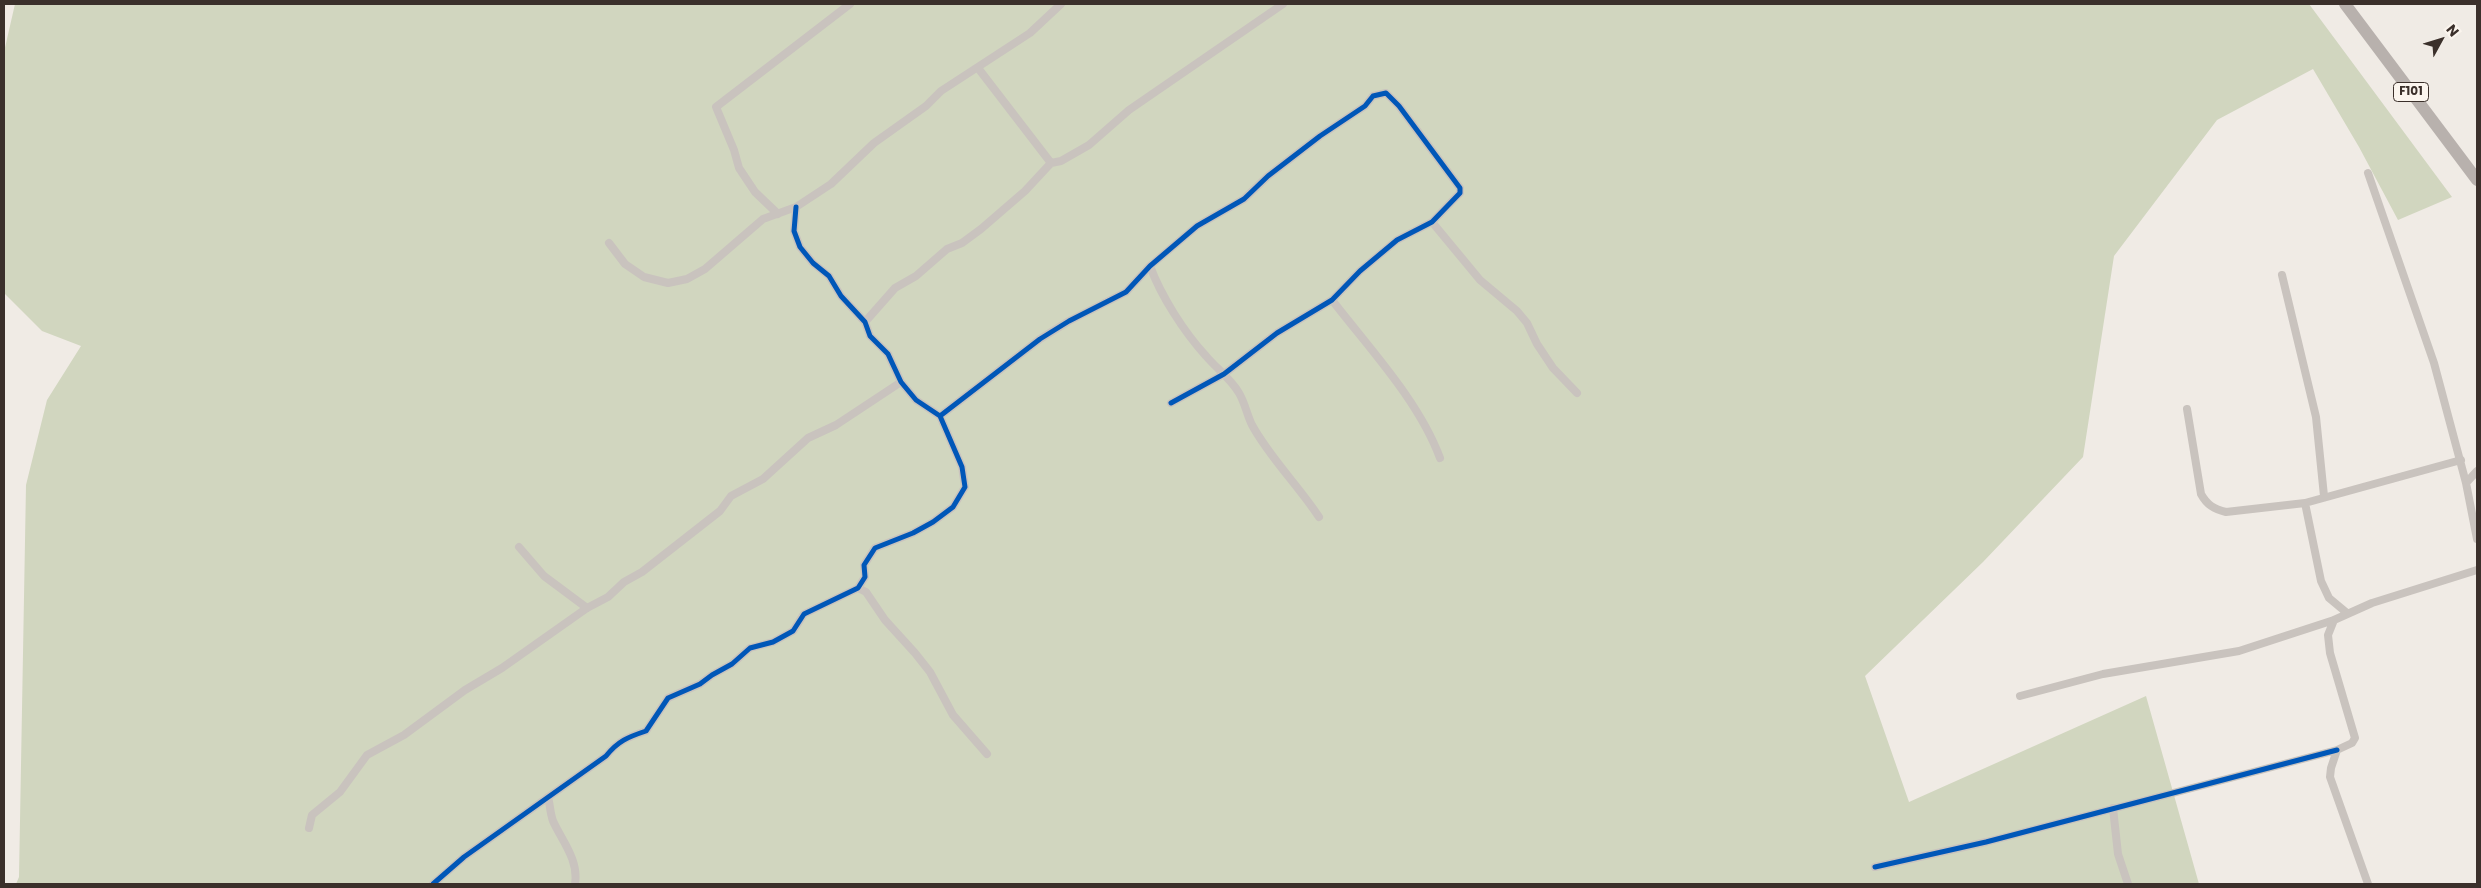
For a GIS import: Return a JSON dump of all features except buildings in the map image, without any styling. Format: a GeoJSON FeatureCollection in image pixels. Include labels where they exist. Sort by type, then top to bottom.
{"type":"FeatureCollection","features":[{"type":"Feature","properties":{"kind":"main road","name":"F101"},"geometry":{"type":"LineString","coordinates":[[2345,4],[2477,180]]}},
{"type":"Feature","properties":{"kind":"street"},"geometry":{"type":"LineString","coordinates":[[778,214],[755,192],[739,168],[734,150],[716,107],[850,4]]}},
{"type":"Feature","properties":{"kind":"street"},"geometry":{"type":"LineString","coordinates":[[609,242],[625,264],[644,277],[668,283],[687,279],[705,269],[763,219],[796,207],[831,184],[874,143],[926,106],[941,91],[1030,33],[1061,4]]}},
{"type":"Feature","properties":{"kind":"street"},"geometry":{"type":"LineString","coordinates":[[865,322],[895,288],[916,276],[948,249],[962,243],[981,229],[1025,191],[1051,163],[1061,161],[1089,145],[1130,110],[1283,4]]}},
{"type":"Feature","properties":{"kind":"street"},"geometry":{"type":"LineString","coordinates":[[978,68],[1051,163]]}},
{"type":"Feature","properties":{"kind":"street"},"geometry":{"type":"LineString","coordinates":[[940,416],[1040,339],[1069,321],[1126,292],[1150,266],[1197,226],[1244,199],[1268,176],[1320,136],[1365,106],[1373,96],[1386,92],[1399,106],[1460,188],[1460,193],[1432,222],[1397,240],[1360,271],[1332,300],[1276,333],[1224,374],[1171,403]]}},
{"type":"Feature","properties":{"kind":"street"},"geometry":{"type":"LineString","coordinates":[[2368,173],[2420,318],[2461,460],[2477,539]]}},
{"type":"Feature","properties":{"kind":"street"},"geometry":{"type":"LineString","coordinates":[[433,884],[464,857],[606,756],[616,743],[628,737],[646,732],[668,698],[700,684],[732,664],[750,648],[773,642],[793,631],[804,614],[858,588],[865,577],[864,565],[874,548],[933,522],[953,507],[965,487],[962,467],[940,416],[916,400],[901,382],[888,354],[870,336],[865,322],[841,296],[829,276],[813,263],[800,247],[794,231],[796,207]]}},
{"type":"Feature","properties":{"kind":"street"},"geometry":{"type":"LineString","coordinates":[[1432,222],[1480,280],[1518,311],[1553,368],[1577,393]]}},
{"type":"Feature","properties":{"kind":"street"},"geometry":{"type":"LineString","coordinates":[[1150,266],[1157,284],[1172,309],[1205,356],[1224,374],[1240,394],[1252,424],[1276,460],[1303,492],[1319,517]]}},
{"type":"Feature","properties":{"kind":"street"},"geometry":{"type":"LineString","coordinates":[[2282,276],[2316,416],[2324,496]]}},
{"type":"Feature","properties":{"kind":"street"},"geometry":{"type":"LineString","coordinates":[[1332,300],[1400,390],[1432,437],[1440,458]]}},
{"type":"Feature","properties":{"kind":"street"},"geometry":{"type":"LineString","coordinates":[[309,828],[312,815],[340,792],[367,756],[404,735],[465,690],[502,668],[587,608],[608,597],[624,582],[642,572],[720,511],[731,496],[770,473],[808,438],[836,425],[901,382]]}},
{"type":"Feature","properties":{"kind":"street"},"geometry":{"type":"LineString","coordinates":[[2187,409],[2202,494],[2206,503],[2216,510],[2226,512],[2305,503],[2324,496],[2461,460]]}},
{"type":"Feature","properties":{"kind":"street"},"geometry":{"type":"LineString","coordinates":[[2466,483],[2477,471]]}},
{"type":"Feature","properties":{"kind":"street"},"geometry":{"type":"LineString","coordinates":[[2305,503],[2321,581],[2329,598],[2347,613]]}},
{"type":"Feature","properties":{"kind":"street"},"geometry":{"type":"LineString","coordinates":[[519,547],[544,576],[587,608]]}},
{"type":"Feature","properties":{"kind":"street"},"geometry":{"type":"LineString","coordinates":[[2020,696],[2103,674],[2223,655],[2334,620],[2372,603],[2477,570]]}},
{"type":"Feature","properties":{"kind":"street"},"geometry":{"type":"LineString","coordinates":[[858,588],[866,592],[885,620],[930,672],[953,715],[987,754]]}},
{"type":"Feature","properties":{"kind":"street"},"geometry":{"type":"LineString","coordinates":[[1875,867],[1986,842],[2337,750],[2352,743],[2355,738],[2330,652],[2328,635],[2334,620]]}},
{"type":"Feature","properties":{"kind":"street"},"geometry":{"type":"LineString","coordinates":[[2337,750],[2330,777],[2368,884]]}},
{"type":"Feature","properties":{"kind":"street"},"geometry":{"type":"LineString","coordinates":[[548,797],[553,819],[569,848],[576,877],[575,884]]}},
{"type":"Feature","properties":{"kind":"street"},"geometry":{"type":"LineString","coordinates":[[2113,808],[2118,854],[2128,884]]}},
{"type":"Feature","properties":{"kind":"green space"},"geometry":{"type":"Polygon","coordinates":[[[15,4],[2309,4],[2452,197],[2398,220],[2359,147],[2313,69],[2217,120],[2114,256],[2083,457],[1983,562],[1865,676],[1909,802],[2146,696],[2199,884],[16,884],[19,877],[26,485],[47,400],[81,346],[42,331],[4,293],[4,52],[15,4]]]}},
{"type":"Feature","properties":{"kind":"cycle path"},"geometry":{"type":"LineString","coordinates":[[796,207],[794,231],[800,247],[813,263],[829,276],[841,296],[865,322],[870,336],[888,354],[901,382],[916,400],[940,416],[1040,339],[1069,321],[1126,292],[1150,266],[1197,226],[1244,199],[1268,176],[1320,136],[1365,106],[1373,96],[1386,93],[1399,106],[1460,188],[1460,193],[1432,222],[1397,240],[1360,271],[1332,300],[1277,333],[1224,374],[1171,403]]}},
{"type":"Feature","properties":{"kind":"cycle path"},"geometry":{"type":"LineString","coordinates":[[433,884],[464,857],[606,756],[619,743],[646,731],[668,698],[700,684],[732,664],[750,648],[773,642],[793,631],[804,614],[858,588],[865,577],[864,565],[875,548],[913,533],[933,522],[953,507],[965,487],[962,467],[940,416]]}},
{"type":"Feature","properties":{"kind":"cycle path"},"geometry":{"type":"LineString","coordinates":[[1875,867],[1986,842],[2337,750]]}}]}
